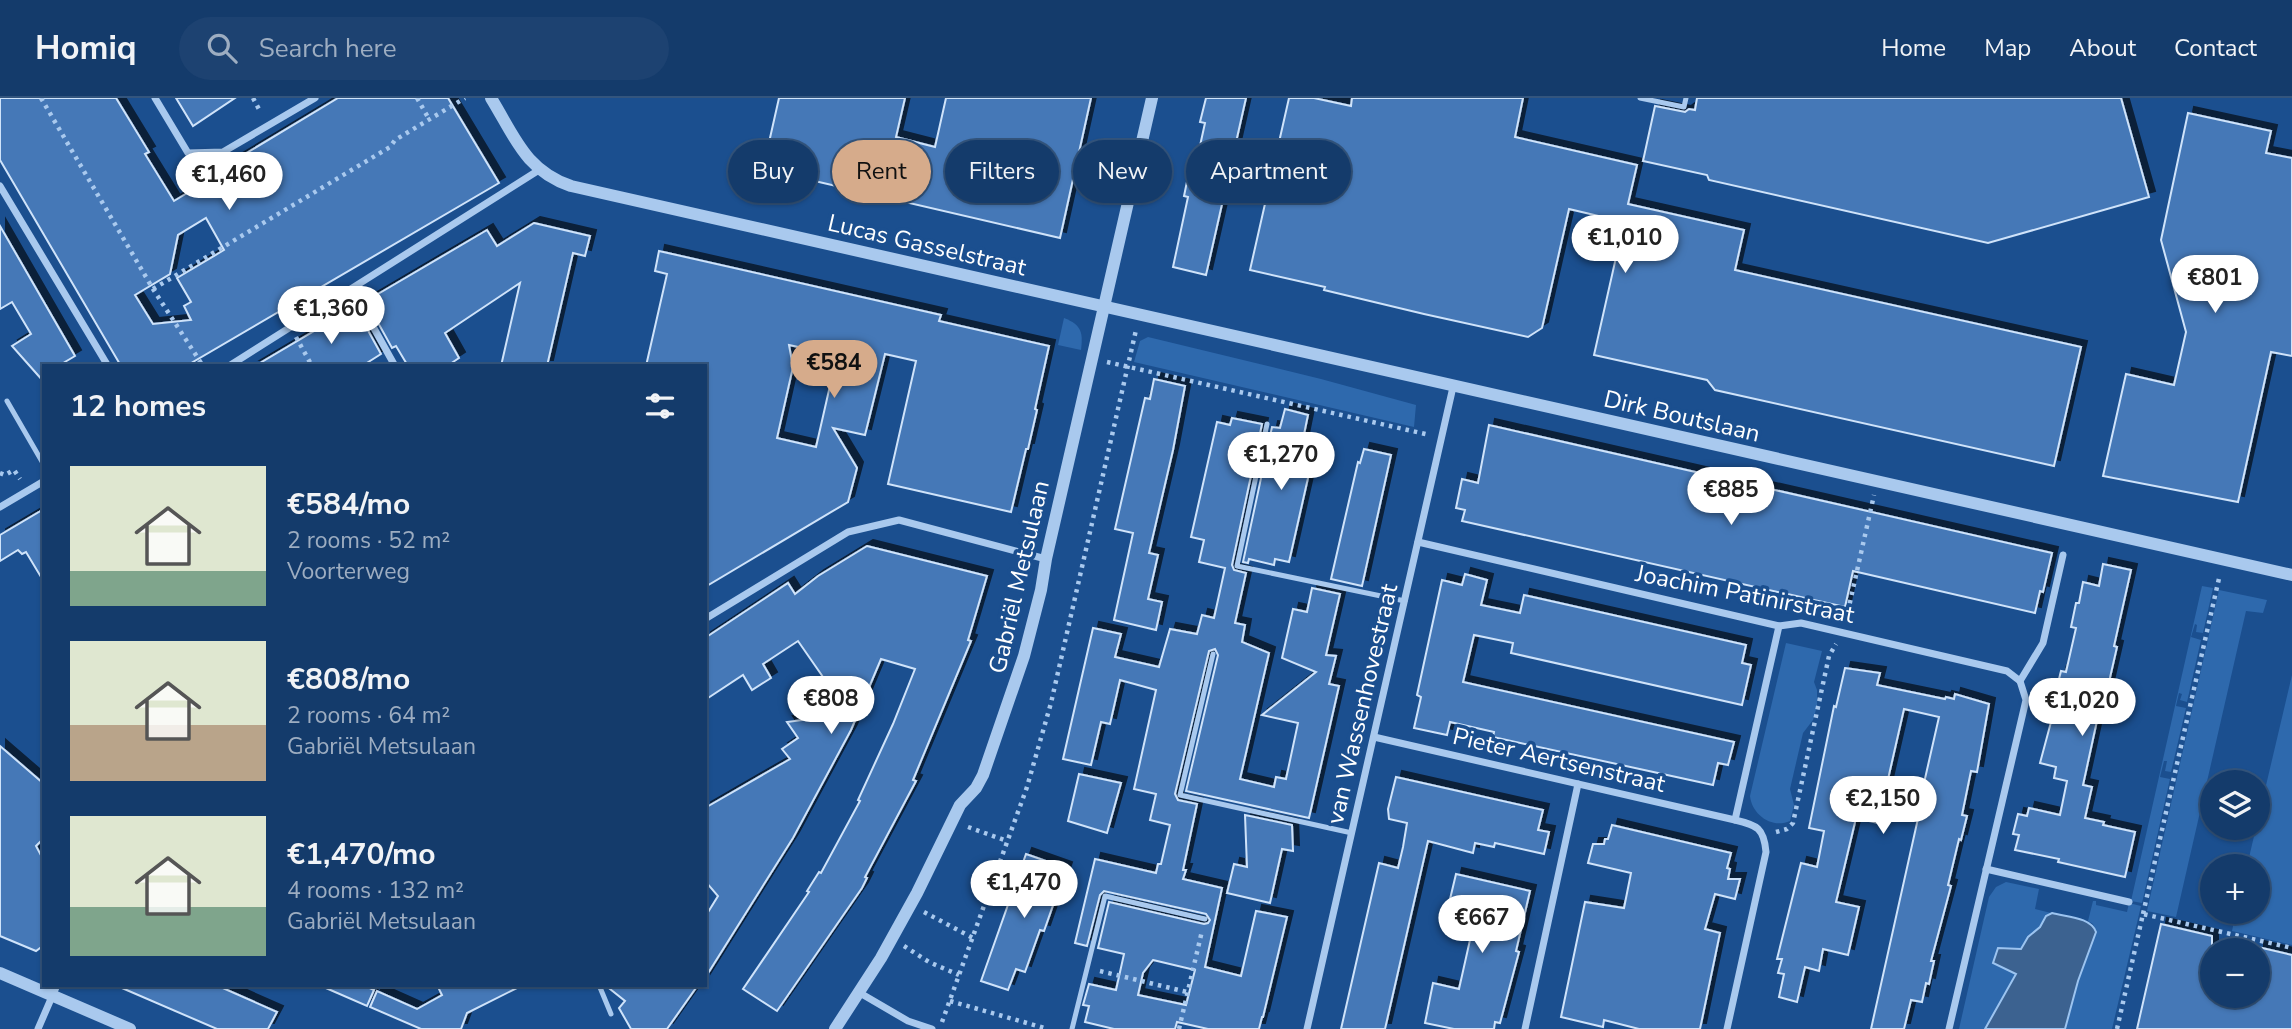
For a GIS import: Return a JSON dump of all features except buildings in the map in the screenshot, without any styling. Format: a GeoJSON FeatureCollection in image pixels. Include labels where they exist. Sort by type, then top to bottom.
{"type":"FeatureCollection","features":[{"type":"Feature","properties":{"kind":"street"},"geometry":{"type":"LineString","coordinates":[[155,98],[188,153],[223,152],[315,98]]}},
{"type":"Feature","properties":{"kind":"street"},"geometry":{"type":"LineString","coordinates":[[232,364],[539,170],[524,152],[491,98]]}},
{"type":"Feature","properties":{"kind":"street","name":"Gabriël Metsulaan"},"geometry":{"type":"LineString","coordinates":[[835,1029],[892,938],[960,805],[976,788],[1000,732],[1041,590],[1152,98]]}},
{"type":"Feature","properties":{"kind":"street","name":"Lucas Gasselstraat"},"geometry":{"type":"LineString","coordinates":[[539,170],[571,186],[1105,307]]}},
{"type":"Feature","properties":{"kind":"street"},"geometry":{"type":"LineString","coordinates":[[0,186],[107,364]]}},
{"type":"Feature","properties":{"kind":"street"},"geometry":{"type":"LineString","coordinates":[[352,289],[395,364]]}},
{"type":"Feature","properties":{"kind":"street","name":"Dirk Boutslaan"},"geometry":{"type":"LineString","coordinates":[[1105,307],[2292,575]]}},
{"type":"Feature","properties":{"kind":"street","name":"van Wassenhovestraat"},"geometry":{"type":"LineString","coordinates":[[1307,1029],[1453,387]]}},
{"type":"Feature","properties":{"kind":"street"},"geometry":{"type":"LineString","coordinates":[[0,507],[42,482]]}},
{"type":"Feature","properties":{"kind":"street"},"geometry":{"type":"LineString","coordinates":[[707,618],[848,532],[899,520],[1046,559]]}},
{"type":"Feature","properties":{"kind":"street","name":"Joachim Patinirstraat"},"geometry":{"type":"LineString","coordinates":[[1418,542],[1779,626],[1801,623],[2007,671],[2020,681]]}},
{"type":"Feature","properties":{"kind":"street"},"geometry":{"type":"LineString","coordinates":[[1950,1029],[2026,700],[2020,681],[2043,643],[2063,555]]}},
{"type":"Feature","properties":{"kind":"street"},"geometry":{"type":"LineString","coordinates":[[1735,820],[1779,626]]}},
{"type":"Feature","properties":{"kind":"street","name":"Pieter Aertsenstraat"},"geometry":{"type":"LineString","coordinates":[[1374,737],[1735,820],[1754,825],[1764,836]]}},
{"type":"Feature","properties":{"kind":"street"},"geometry":{"type":"LineString","coordinates":[[1525,1029],[1578,784]]}},
{"type":"Feature","properties":{"kind":"street"},"geometry":{"type":"LineString","coordinates":[[1727,1029],[1766,852],[1764,836]]}},
{"type":"Feature","properties":{"kind":"street"},"geometry":{"type":"LineString","coordinates":[[1986,870],[2129,902]]}},
{"type":"Feature","properties":{"kind":"street"},"geometry":{"type":"LineString","coordinates":[[0,973],[42,986]]}},
{"type":"Feature","properties":{"kind":"street"},"geometry":{"type":"LineString","coordinates":[[38,1029],[55,990],[130,1029]]}},
{"type":"Feature","properties":{"kind":"street"},"geometry":{"type":"LineString","coordinates":[[860,993],[908,1021],[932,1029]]}},
{"type":"Feature","properties":{"kind":"lane"},"geometry":{"type":"LineString","coordinates":[[1640,98],[1684,107],[1686,98]]}},
{"type":"Feature","properties":{"kind":"lane"},"geometry":{"type":"LineString","coordinates":[[7,401],[42,462]]}},
{"type":"Feature","properties":{"kind":"lane"},"geometry":{"type":"LineString","coordinates":[[1267,424],[1237,566],[1405,601]]}},
{"type":"Feature","properties":{"kind":"lane"},"geometry":{"type":"LineString","coordinates":[[1213,654],[1180,795],[1352,832]]}},
{"type":"Feature","properties":{"kind":"lane"},"geometry":{"type":"LineString","coordinates":[[1072,1029],[1105,896],[1205,919]]}},
{"type":"Feature","properties":{"kind":"lane"},"geometry":{"type":"LineString","coordinates":[[600,987],[611,1014]]}},
{"type":"Feature","properties":{"kind":"path"},"geometry":{"type":"LineString","coordinates":[[41,98],[153,289],[202,364]]}},
{"type":"Feature","properties":{"kind":"path"},"geometry":{"type":"LineString","coordinates":[[417,98],[429,120]]}},
{"type":"Feature","properties":{"kind":"path"},"geometry":{"type":"LineString","coordinates":[[153,289],[465,98]]}},
{"type":"Feature","properties":{"kind":"path"},"geometry":{"type":"LineString","coordinates":[[940,1029],[1027,787],[1061,665],[1140,315]]}},
{"type":"Feature","properties":{"kind":"path"},"geometry":{"type":"LineString","coordinates":[[291,327],[311,364]]}},
{"type":"Feature","properties":{"kind":"path"},"geometry":{"type":"LineString","coordinates":[[1093,359],[1442,438]]}},
{"type":"Feature","properties":{"kind":"path"},"geometry":{"type":"LineString","coordinates":[[0,473],[5,475],[14,470],[27,491]]}},
{"type":"Feature","properties":{"kind":"path"},"geometry":{"type":"LineString","coordinates":[[1764,836],[1787,829],[1793,823],[1829,656],[1843,633],[1877,481]]}},
{"type":"Feature","properties":{"kind":"path"},"geometry":{"type":"LineString","coordinates":[[2117,1029],[2223,559]]}},
{"type":"Feature","properties":{"kind":"path"},"geometry":{"type":"LineString","coordinates":[[951,821],[1007,841]]}},
{"type":"Feature","properties":{"kind":"path"},"geometry":{"type":"LineString","coordinates":[[910,905],[972,938]]}},
{"type":"Feature","properties":{"kind":"path"},"geometry":{"type":"LineString","coordinates":[[2144,910],[2292,948]]}},
{"type":"Feature","properties":{"kind":"path"},"geometry":{"type":"LineString","coordinates":[[1179,1029],[1205,919]]}},
{"type":"Feature","properties":{"kind":"path"},"geometry":{"type":"LineString","coordinates":[[892,938],[929,962],[959,975]]}},
{"type":"Feature","properties":{"kind":"path"},"geometry":{"type":"LineString","coordinates":[[1088,968],[1188,992]]}},
{"type":"Feature","properties":{"kind":"path"},"geometry":{"type":"LineString","coordinates":[[950,1001],[1048,1029]]}},
{"type":"Feature","properties":{"kind":"shaded area"},"geometry":{"type":"Polygon","coordinates":[[[1064,318],[1080,330],[1081,350],[1058,345],[1064,318]]]}},
{"type":"Feature","properties":{"kind":"shaded area"},"geometry":{"type":"Polygon","coordinates":[[[1148,337],[1416,405],[1414,427],[1134,362],[1140,341],[1148,337]]]}},
{"type":"Feature","properties":{"kind":"shaded area"},"geometry":{"type":"Polygon","coordinates":[[[2202,586],[2213,588],[2203,633],[2196,632],[2195,624],[2191,637],[2201,640],[2187,702],[2180,700],[2182,694],[2179,693],[2176,706],[2186,708],[2171,772],[2165,771],[2167,761],[2164,761],[2160,777],[2170,779],[2142,903],[2131,901],[2202,586]]]}},
{"type":"Feature","properties":{"kind":"shaded area"},"geometry":{"type":"Polygon","coordinates":[[[2219,590],[2267,600],[2263,613],[2246,611],[2210,770],[2200,770],[2200,812],[2176,917],[2147,911],[2219,590]]]}},
{"type":"Feature","properties":{"kind":"shaded area"},"geometry":{"type":"Polygon","coordinates":[[[1786,643],[1822,651],[1814,682],[1817,706],[1813,720],[1803,733],[1790,789],[1794,805],[1790,821],[1776,823],[1759,814],[1750,796],[1786,643]]]}},
{"type":"Feature","properties":{"kind":"shaded area"},"geometry":{"type":"Polygon","coordinates":[[[2292,675],[2292,945],[2232,931],[2233,924],[2270,924],[2270,854],[2250,854],[2253,840],[2270,840],[2270,770],[2292,675]]]}},
{"type":"Feature","properties":{"kind":"shaded area"},"geometry":{"type":"Polygon","coordinates":[[[2006,882],[2039,889],[2035,909],[2051,913],[2028,937],[2021,949],[1994,962],[2016,974],[1985,1029],[1959,1029],[1989,897],[1996,887],[2006,882]]]}},
{"type":"Feature","properties":{"kind":"shaded area"},"geometry":{"type":"Polygon","coordinates":[[[2093,901],[2096,901],[2096,905],[2127,912],[2129,903],[2141,906],[2112,1029],[2065,1029],[2078,981],[2096,932],[2093,924],[2088,921],[2093,901]]]}},
{"type":"Feature","properties":{"kind":"shaded area"},"geometry":{"type":"Polygon","coordinates":[[[2052,913],[2084,920],[2096,932],[2078,981],[2065,1029],[1985,1029],[2016,974],[1993,963],[1998,948],[2021,949],[2046,916],[2052,913]]]}}]}
